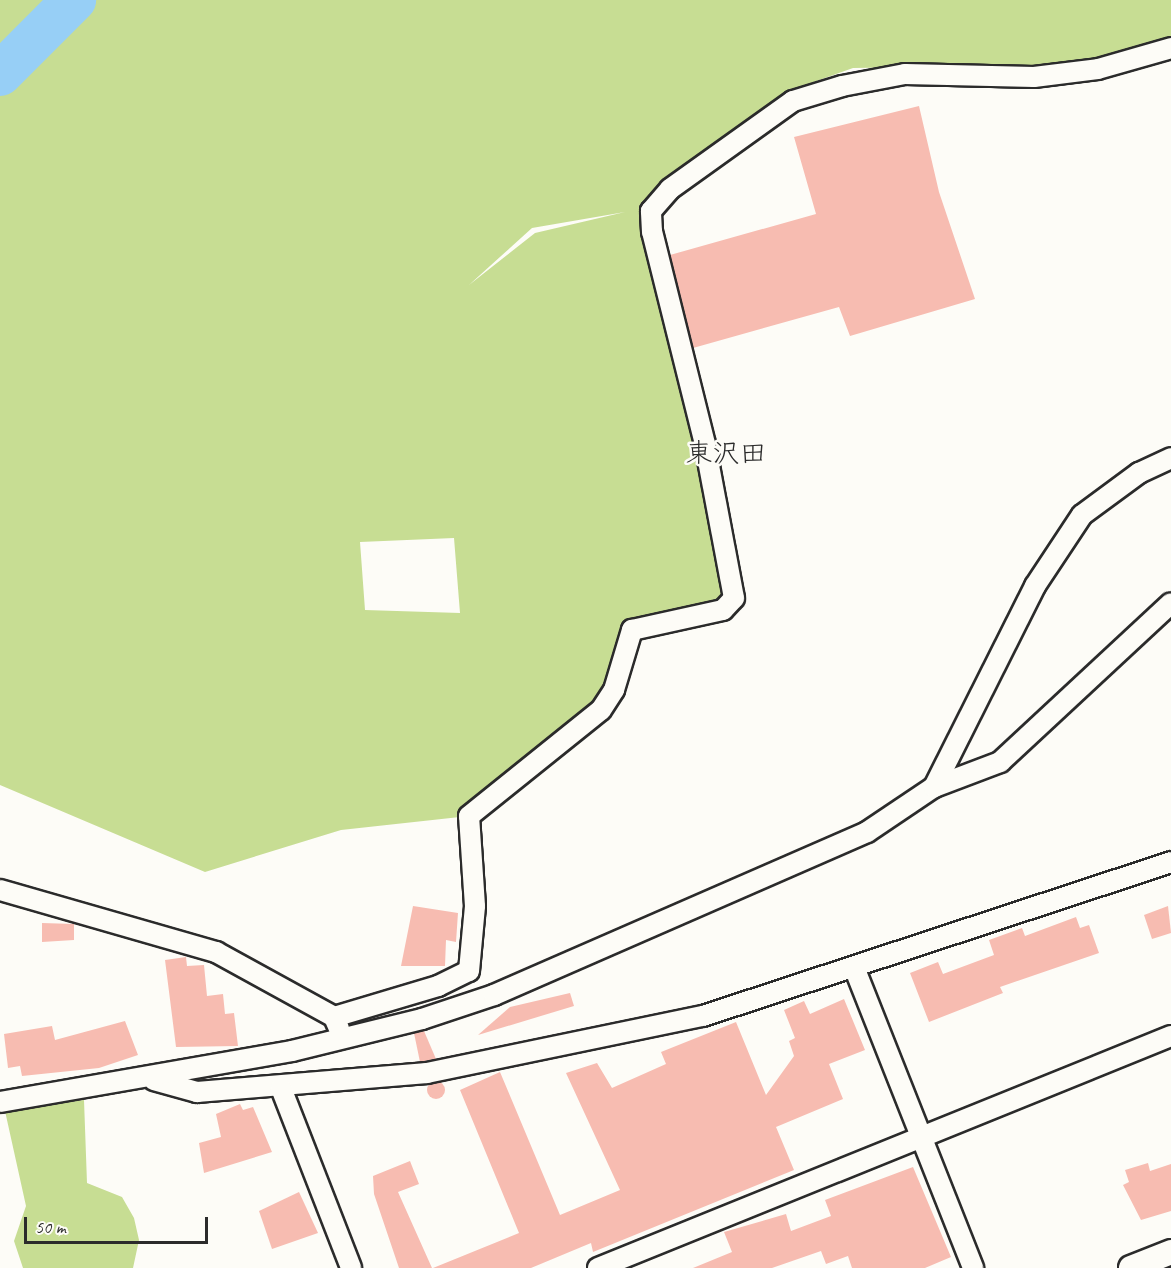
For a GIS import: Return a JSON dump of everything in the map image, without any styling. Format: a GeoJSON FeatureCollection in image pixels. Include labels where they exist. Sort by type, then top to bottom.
{"type":"FeatureCollection","features":[{"type":"Feature","properties":{"kind":"street"},"geometry":{"type":"LineString","coordinates":[[0,1102],[149,1078],[292,1051],[338,1026],[438,986],[469,971],[475,906],[469,816],[601,710],[614,690],[632,630],[723,610],[734,598],[705,444],[652,232],[651,211],[670,189],[793,101],[842,86],[905,74],[1055,74],[1098,69],[1171,48]]}},
{"type":"Feature","properties":{"kind":"street"},"geometry":{"type":"LineString","coordinates":[[934,787],[1035,586],[1082,515],[1138,473],[1171,458]]}},
{"type":"Feature","properties":{"kind":"street"},"geometry":{"type":"LineString","coordinates":[[0,890],[216,952],[338,1026],[422,1019],[494,995],[867,832],[934,787],[1000,762],[1171,603]]}},
{"type":"Feature","properties":{"kind":"street"},"geometry":{"type":"LineString","coordinates":[[149,1078],[197,1092],[281,1088],[427,1073],[703,1016],[1171,862]]}},
{"type":"Feature","properties":{"kind":"street"},"geometry":{"type":"LineString","coordinates":[[854,967],[973,1268]]}},
{"type":"Feature","properties":{"kind":"street"},"geometry":{"type":"LineString","coordinates":[[598,1268],[919,1136],[1171,1036]]}},
{"type":"Feature","properties":{"kind":"street"},"geometry":{"type":"LineString","coordinates":[[281,1088],[351,1268]]}},
{"type":"Feature","properties":{"kind":"street"},"geometry":{"type":"LineString","coordinates":[[1131,1268],[1171,1252]]}},
{"type":"Feature","properties":{"kind":"green space"},"geometry":{"type":"Polygon","coordinates":[[[0,0],[1171,0],[1171,50],[1034,77],[992,66],[853,68],[794,89],[699,153],[643,209],[734,598],[636,637],[614,690],[469,816],[341,830],[205,872],[0,785],[0,0]],[[625,212],[532,228],[469,285],[535,233],[625,212]],[[454,538],[360,542],[365,610],[460,613],[454,538]]]}},
{"type":"Feature","properties":{"kind":"green space"},"geometry":{"type":"Polygon","coordinates":[[[84,1100],[87,1183],[122,1197],[134,1218],[139,1240],[133,1268],[23,1268],[14,1241],[26,1206],[5,1111],[84,1100]]]}},
{"type":"Feature","properties":{"kind":"building"},"geometry":{"type":"Polygon","coordinates":[[[919,106],[939,192],[975,299],[850,336],[839,307],[693,348],[670,255],[816,214],[794,137],[919,106]]]}},
{"type":"Feature","properties":{"kind":"building"},"geometry":{"type":"Polygon","coordinates":[[[413,906],[458,913],[456,942],[446,940],[445,966],[401,966],[413,906]]]}},
{"type":"Feature","properties":{"kind":"building"},"geometry":{"type":"Polygon","coordinates":[[[1168,906],[1171,933],[1152,939],[1144,915],[1168,906]]]}},
{"type":"Feature","properties":{"kind":"building"},"geometry":{"type":"Polygon","coordinates":[[[1076,917],[1080,928],[1089,925],[1099,953],[1000,987],[1003,993],[929,1022],[910,973],[938,962],[943,974],[994,955],[989,940],[1022,928],[1025,936],[1076,917]]]}},
{"type":"Feature","properties":{"kind":"building"},"geometry":{"type":"Polygon","coordinates":[[[42,923],[74,924],[74,940],[42,942],[42,923]]]}},
{"type":"Feature","properties":{"kind":"building"},"geometry":{"type":"Polygon","coordinates":[[[186,957],[187,966],[204,965],[207,996],[223,994],[225,1014],[234,1013],[238,1046],[176,1047],[165,960],[186,957]]]}},
{"type":"Feature","properties":{"kind":"building"},"geometry":{"type":"Polygon","coordinates":[[[570,993],[574,1006],[478,1035],[510,1007],[570,993]]]}},
{"type":"Feature","properties":{"kind":"building"},"geometry":{"type":"Polygon","coordinates":[[[844,999],[865,1050],[829,1064],[843,1099],[776,1127],[794,1170],[593,1252],[591,1243],[531,1268],[433,1268],[519,1233],[460,1090],[500,1072],[560,1215],[620,1190],[566,1073],[597,1063],[612,1088],[666,1064],[661,1052],[736,1022],[766,1095],[794,1056],[789,1041],[795,1038],[784,1010],[804,1001],[810,1014],[844,999]]]}},
{"type":"Feature","properties":{"kind":"building"},"geometry":{"type":"Polygon","coordinates":[[[125,1021],[138,1055],[99,1068],[22,1076],[20,1066],[8,1068],[4,1034],[52,1026],[55,1040],[125,1021]]]}},
{"type":"Feature","properties":{"kind":"building"},"geometry":{"type":"Polygon","coordinates":[[[424,1031],[436,1059],[420,1062],[414,1033],[424,1031]]]}},
{"type":"Feature","properties":{"kind":"building"},"geometry":{"type":"Polygon","coordinates":[[[432,1081],[440,1081],[445,1086],[443,1097],[432,1099],[427,1094],[427,1086],[432,1081]]]}},
{"type":"Feature","properties":{"kind":"building"},"geometry":{"type":"Polygon","coordinates":[[[240,1104],[243,1110],[253,1107],[272,1152],[204,1173],[199,1143],[221,1137],[216,1114],[240,1104]]]}},
{"type":"Feature","properties":{"kind":"building"},"geometry":{"type":"Polygon","coordinates":[[[410,1161],[419,1184],[398,1192],[432,1268],[399,1268],[374,1194],[373,1176],[410,1161]]]}},
{"type":"Feature","properties":{"kind":"building"},"geometry":{"type":"Polygon","coordinates":[[[1148,1163],[1150,1171],[1171,1164],[1171,1211],[1141,1220],[1123,1185],[1129,1182],[1125,1170],[1148,1163]]]}},
{"type":"Feature","properties":{"kind":"building"},"geometry":{"type":"Polygon","coordinates":[[[913,1167],[951,1257],[925,1268],[852,1268],[848,1256],[826,1264],[821,1251],[772,1268],[693,1268],[732,1252],[724,1232],[786,1214],[791,1231],[831,1216],[825,1200],[913,1167]]]}},
{"type":"Feature","properties":{"kind":"building"},"geometry":{"type":"Polygon","coordinates":[[[299,1192],[318,1233],[272,1249],[259,1211],[299,1192]]]}},
{"type":"Feature","properties":{"kind":"waterway"},"geometry":{"type":"LineString","coordinates":[[0,74],[74,0]]}},
{"type":"Feature","properties":{"kind":"district","name":"東沢田"},"geometry":{"type":"Point","coordinates":[726,454]}}]}
